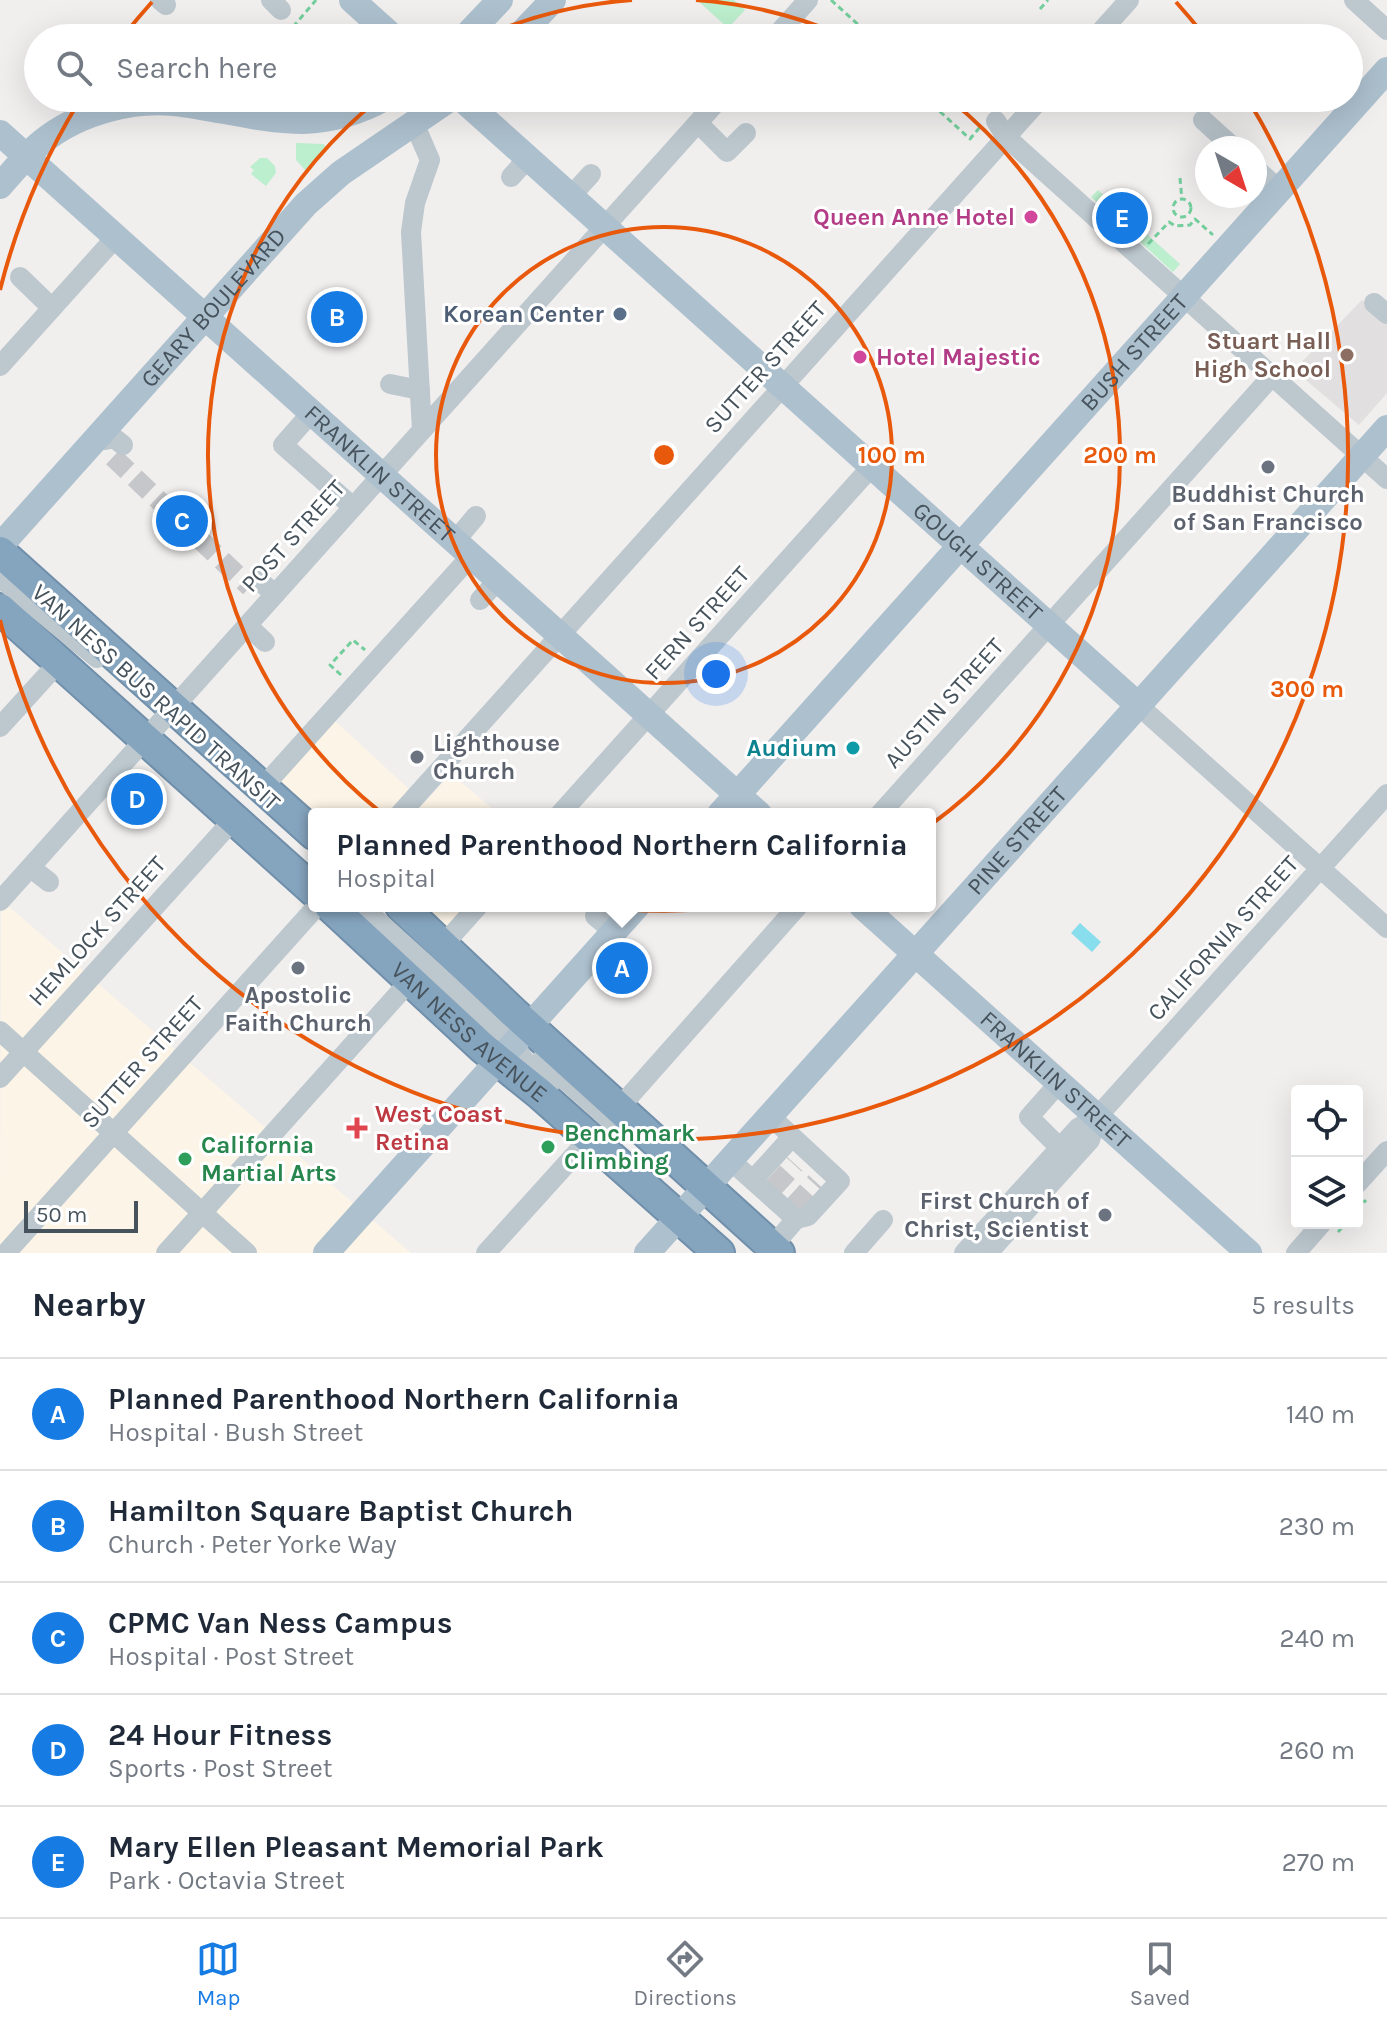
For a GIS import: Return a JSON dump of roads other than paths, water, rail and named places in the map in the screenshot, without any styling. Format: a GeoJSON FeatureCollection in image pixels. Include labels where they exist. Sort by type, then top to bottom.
{"type":"FeatureCollection","features":[{"type":"Feature","properties":{"kind":"highway"},"geometry":{"type":"LineString","coordinates":[[0,549],[159,724],[234,819],[308,886]]}},
{"type":"Feature","properties":{"kind":"highway"},"geometry":{"type":"LineString","coordinates":[[0,609],[59,662],[262,788],[308,829]]}},
{"type":"Feature","properties":{"kind":"highway","name":"VAN NESS AVENUE"},"geometry":{"type":"LineString","coordinates":[[336,912],[409,982],[619,1108],[692,1203],[719,1253]]}},
{"type":"Feature","properties":{"kind":"highway","name":"VAN NESS AVENUE"},"geometry":{"type":"LineString","coordinates":[[408,912],[444,944],[514,1044],[589,1139],[770,1251]]}},
{"type":"Feature","properties":{"kind":"main road"},"geometry":{"type":"LineString","coordinates":[[352,0],[379,24]]}},
{"type":"Feature","properties":{"kind":"main road"},"geometry":{"type":"LineString","coordinates":[[477,24],[500,0]]}},
{"type":"Feature","properties":{"kind":"main road"},"geometry":{"type":"LineString","coordinates":[[530,24],[553,0]]}},
{"type":"Feature","properties":{"kind":"main road","name":"BUSH STREET"},"geometry":{"type":"LineString","coordinates":[[1363,94],[1387,70]]}},
{"type":"Feature","properties":{"kind":"main road"},"geometry":{"type":"LineString","coordinates":[[0,186],[26,157],[81,112]]}},
{"type":"Feature","properties":{"kind":"main road"},"geometry":{"type":"LineString","coordinates":[[228,112],[305,121],[355,112]]}},
{"type":"Feature","properties":{"kind":"main road","name":"GEARY BOULEVARD"},"geometry":{"type":"LineString","coordinates":[[0,549],[110,444],[204,317],[323,188],[361,158],[430,112]]}},
{"type":"Feature","properties":{"kind":"main road","name":"GOUGH STREET"},"geometry":{"type":"LineString","coordinates":[[473,112],[519,167],[543,185],[571,196],[1138,705]]}},
{"type":"Feature","properties":{"kind":"main road","name":"BUSH STREET"},"geometry":{"type":"LineString","coordinates":[[729,804],[1229,247],[1269,190],[1346,112]]}},
{"type":"Feature","properties":{"kind":"main road","name":"FRANKLIN STREET"},"geometry":{"type":"LineString","coordinates":[[0,133],[649,715],[729,804]]}},
{"type":"Feature","properties":{"kind":"main road","name":"PINE STREET"},"geometry":{"type":"LineString","coordinates":[[647,1253],[1387,428]]}},
{"type":"Feature","properties":{"kind":"main road"},"geometry":{"type":"LineString","coordinates":[[326,1253],[514,1044],[604,924],[626,912]]}},
{"type":"Feature","properties":{"kind":"main road","name":"FRANKLIN STREET"},"geometry":{"type":"LineString","coordinates":[[869,912],[1249,1253]]}},
{"type":"Feature","properties":{"kind":"street"},"geometry":{"type":"LineString","coordinates":[[787,24],[808,0]]}},
{"type":"Feature","properties":{"kind":"street"},"geometry":{"type":"LineString","coordinates":[[1108,24],[1129,0]]}},
{"type":"Feature","properties":{"kind":"street"},"geometry":{"type":"LineString","coordinates":[[1354,0],[1387,30]]}},
{"type":"Feature","properties":{"kind":"street","name":"POST STREET"},"geometry":{"type":"LineString","coordinates":[[0,901],[708,112]]}},
{"type":"Feature","properties":{"kind":"street","name":"SUTTER STREET"},"geometry":{"type":"LineString","coordinates":[[405,808],[783,387],[1001,134],[1025,112]]}},
{"type":"Feature","properties":{"kind":"street"},"geometry":{"type":"LineString","coordinates":[[414,123],[430,160],[415,203],[411,232],[422,430]]}},
{"type":"Feature","properties":{"kind":"street"},"geometry":{"type":"LineString","coordinates":[[698,123],[727,152],[746,133]]}},
{"type":"Feature","properties":{"kind":"street"},"geometry":{"type":"LineString","coordinates":[[1210,136],[1200,123],[1218,136]]}},
{"type":"Feature","properties":{"kind":"street"},"geometry":{"type":"LineString","coordinates":[[1001,134],[1387,479]]}},
{"type":"Feature","properties":{"kind":"street"},"geometry":{"type":"LineString","coordinates":[[571,196],[591,174]]}},
{"type":"Feature","properties":{"kind":"street"},"geometry":{"type":"LineString","coordinates":[[0,366],[116,237]]}},
{"type":"Feature","properties":{"kind":"street"},"geometry":{"type":"LineString","coordinates":[[20,277],[52,308]]}},
{"type":"Feature","properties":{"kind":"street","name":"AUSTIN STREET"},"geometry":{"type":"LineString","coordinates":[[885,808],[1272,376]]}},
{"type":"Feature","properties":{"kind":"street"},"geometry":{"type":"LineString","coordinates":[[390,384],[420,390]]}},
{"type":"Feature","properties":{"kind":"street"},"geometry":{"type":"LineString","coordinates":[[311,413],[283,445],[353,507]]}},
{"type":"Feature","properties":{"kind":"street","name":"FERN STREET"},"geometry":{"type":"LineString","coordinates":[[565,808],[872,466]]}},
{"type":"Feature","properties":{"kind":"street"},"geometry":{"type":"LineString","coordinates":[[262,788],[376,661],[463,548],[476,516]]}},
{"type":"Feature","properties":{"kind":"street","name":"VAN NESS BUS RAPID TRANSIT"},"geometry":{"type":"LineString","coordinates":[[0,578],[88,651],[308,867]]}},
{"type":"Feature","properties":{"kind":"street"},"geometry":{"type":"LineString","coordinates":[[480,600],[498,580]]}},
{"type":"Feature","properties":{"kind":"street"},"geometry":{"type":"LineString","coordinates":[[254,583],[272,598]]}},
{"type":"Feature","properties":{"kind":"street","name":"VAN NESS BUS RAPID TRANSIT"},"geometry":{"type":"LineString","coordinates":[[0,593],[308,848]]}},
{"type":"Feature","properties":{"kind":"street"},"geometry":{"type":"LineString","coordinates":[[247,625],[265,642]]}},
{"type":"Feature","properties":{"kind":"street"},"geometry":{"type":"LineString","coordinates":[[0,727],[59,662]]}},
{"type":"Feature","properties":{"kind":"street","name":"GOUGH STREET"},"geometry":{"type":"LineString","coordinates":[[1138,705],[1387,928]]}},
{"type":"Feature","properties":{"kind":"street","name":"CALIFORNIA STREET"},"geometry":{"type":"LineString","coordinates":[[964,1253],[1059,1147],[1078,1128],[1097,1117],[1387,794]]}},
{"type":"Feature","properties":{"kind":"street","name":"HEMLOCK STREET"},"geometry":{"type":"LineString","coordinates":[[0,1078],[234,819]]}},
{"type":"Feature","properties":{"kind":"street"},"geometry":{"type":"LineString","coordinates":[[31,868],[49,882]]}},
{"type":"Feature","properties":{"kind":"street","name":"SUTTER STREET"},"geometry":{"type":"LineString","coordinates":[[6,1253],[312,912]]}},
{"type":"Feature","properties":{"kind":"street"},"geometry":{"type":"LineString","coordinates":[[368,912],[514,1044],[526,1063],[692,1203],[737,1253]]}},
{"type":"Feature","properties":{"kind":"street"},"geometry":{"type":"LineString","coordinates":[[444,944],[473,912]]}},
{"type":"Feature","properties":{"kind":"street"},"geometry":{"type":"LineString","coordinates":[[619,1108],[793,912]]}},
{"type":"Feature","properties":{"kind":"street"},"geometry":{"type":"LineString","coordinates":[[166,1253],[409,982]]}},
{"type":"Feature","properties":{"kind":"street"},"geometry":{"type":"LineString","coordinates":[[0,1031],[247,1253]]}},
{"type":"Feature","properties":{"kind":"street"},"geometry":{"type":"LineString","coordinates":[[1059,1083],[1029,1117],[1059,1147]]}},
{"type":"Feature","properties":{"kind":"street"},"geometry":{"type":"LineString","coordinates":[[730,1160],[793,1212],[808,1216],[840,1181],[822,1176],[770,1116]]}},
{"type":"Feature","properties":{"kind":"street","name":"CALIFORNIA STREET"},"geometry":{"type":"LineString","coordinates":[[988,1253],[1090,1140],[1097,1117]]}},
{"type":"Feature","properties":{"kind":"street"},"geometry":{"type":"LineString","coordinates":[[486,1253],[510,1238],[589,1139]]}},
{"type":"Feature","properties":{"kind":"street"},"geometry":{"type":"LineString","coordinates":[[765,1187],[798,1151]]}},
{"type":"Feature","properties":{"kind":"street"},"geometry":{"type":"LineString","coordinates":[[1363,1177],[1387,1151]]}},
{"type":"Feature","properties":{"kind":"street"},"geometry":{"type":"LineString","coordinates":[[770,1251],[793,1212]]}},
{"type":"Feature","properties":{"kind":"street"},"geometry":{"type":"LineString","coordinates":[[854,1253],[883,1220]]}},
{"type":"Feature","properties":{"kind":"street"},"geometry":{"type":"LineString","coordinates":[[1296,1253],[1317,1229]]}},
{"type":"Feature","properties":{"kind":"water"},"geometry":{"type":"Polygon","coordinates":[[[1080,923],[1101,942],[1092,952],[1071,933],[1080,923]]]}},
{"type":"Feature","properties":{"kind":"tunnel"},"geometry":{"type":"LineString","coordinates":[[113,457],[250,587]]}},
{"type":"Feature","properties":{"kind":"tunnel"},"geometry":{"type":"LineString","coordinates":[[774,1187],[795,1164]]}},
{"type":"Feature","properties":{"kind":"tunnel"},"geometry":{"type":"LineString","coordinates":[[794,1206],[816,1182]]}},
{"type":"Feature","properties":{"kind":"place","name":"Queen Anne Hotel"},"geometry":{"type":"Point","coordinates":[1031,217]}},
{"type":"Feature","properties":{"kind":"place","name":"Mary Ellen Pleasant Memorial Park"},"geometry":{"type":"Point","coordinates":[1122,218]}},
{"type":"Feature","properties":{"kind":"place","name":"Korean Center"},"geometry":{"type":"Point","coordinates":[620,314]}},
{"type":"Feature","properties":{"kind":"place","name":"Hamilton Square Baptist Church"},"geometry":{"type":"Point","coordinates":[337,317]}},
{"type":"Feature","properties":{"kind":"place","name":"Stuart Hall High School"},"geometry":{"type":"Point","coordinates":[1347,355]}},
{"type":"Feature","properties":{"kind":"place","name":"Hotel Majestic"},"geometry":{"type":"Point","coordinates":[860,357]}},
{"type":"Feature","properties":{"kind":"place","name":"Buddhist Church of San Francisco"},"geometry":{"type":"Point","coordinates":[1268,467]}},
{"type":"Feature","properties":{"kind":"place","name":"CPMC Van Ness Campus"},"geometry":{"type":"Point","coordinates":[182,521]}},
{"type":"Feature","properties":{"kind":"place","name":"Audium"},"geometry":{"type":"Point","coordinates":[853,748]}},
{"type":"Feature","properties":{"kind":"place","name":"Lighthouse Church"},"geometry":{"type":"Point","coordinates":[417,757]}},
{"type":"Feature","properties":{"kind":"place","name":"24 Hour Fitness"},"geometry":{"type":"Point","coordinates":[137,799]}},
{"type":"Feature","properties":{"kind":"place","name":"Apostolic Faith Church"},"geometry":{"type":"Point","coordinates":[298,968]}},
{"type":"Feature","properties":{"kind":"place","name":"Planned Parenthood Northern California"},"geometry":{"type":"Point","coordinates":[622,968]}},
{"type":"Feature","properties":{"kind":"place","name":"West Coast Retina"},"geometry":{"type":"Point","coordinates":[357,1128]}},
{"type":"Feature","properties":{"kind":"place","name":"Benchmark Climbing"},"geometry":{"type":"Point","coordinates":[548,1147]}},
{"type":"Feature","properties":{"kind":"place","name":"California Martial Arts"},"geometry":{"type":"Point","coordinates":[185,1159]}},
{"type":"Feature","properties":{"kind":"place","name":"First Church of Christ, Scientist"},"geometry":{"type":"Point","coordinates":[1105,1215]}}]}
